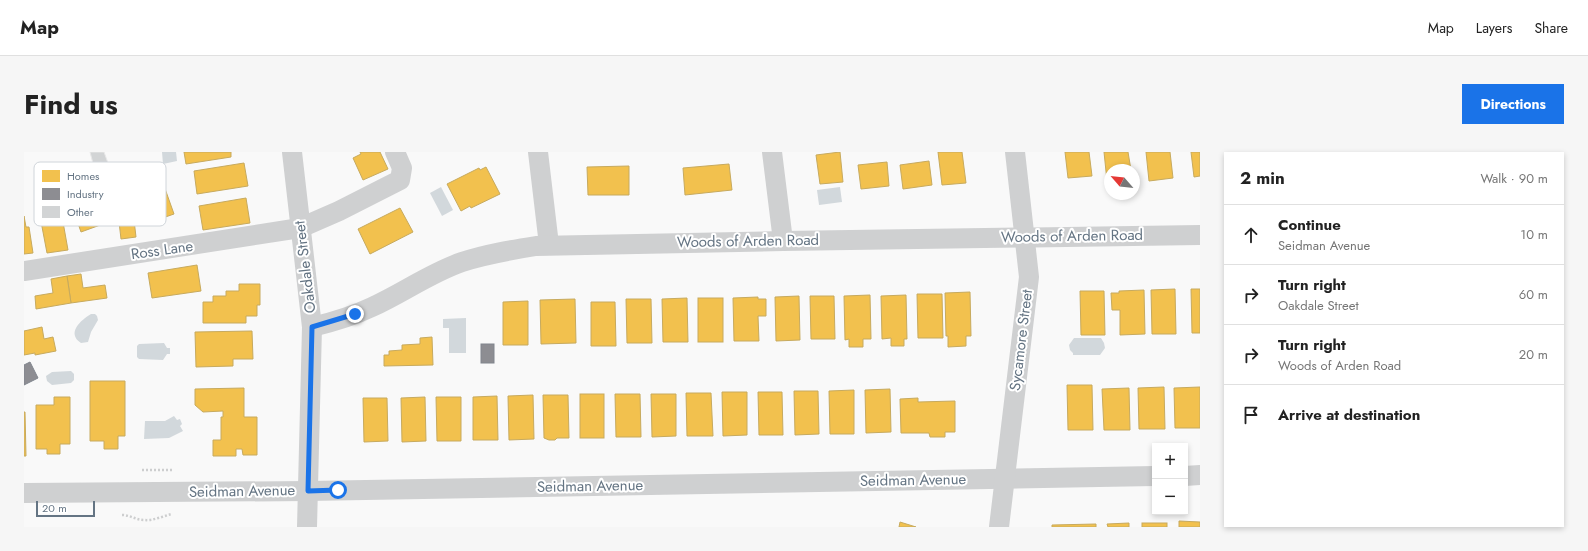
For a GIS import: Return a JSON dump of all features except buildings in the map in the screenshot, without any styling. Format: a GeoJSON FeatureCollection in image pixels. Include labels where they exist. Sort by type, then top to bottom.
{"type":"FeatureCollection","features":[{"type":"Feature","properties":{"kind":"street","name":"Oakdale Street"},"geometry":{"type":"LineString","coordinates":[[292,152],[312,327],[307,527]]}},
{"type":"Feature","properties":{"kind":"street","name":"Ross Lane"},"geometry":{"type":"LineString","coordinates":[[24,271],[300,228],[339,211],[400,180],[402,168],[395,152]]}},
{"type":"Feature","properties":{"kind":"street"},"geometry":{"type":"LineString","coordinates":[[538,152],[549,245]]}},
{"type":"Feature","properties":{"kind":"street"},"geometry":{"type":"LineString","coordinates":[[772,152],[783,241]]}},
{"type":"Feature","properties":{"kind":"street","name":"Sycamore Street"},"geometry":{"type":"LineString","coordinates":[[999,527],[1029,277],[1015,152]]}},
{"type":"Feature","properties":{"kind":"street","name":"Woods of Arden Road"},"geometry":{"type":"LineString","coordinates":[[312,327],[341,320],[373,307],[420,280],[462,262],[502,251],[549,245],[1200,235]]}},
{"type":"Feature","properties":{"kind":"street"},"geometry":{"type":"LineString","coordinates":[[1188,476],[1200,475]]}},
{"type":"Feature","properties":{"kind":"street","name":"Seidman Avenue"},"geometry":{"type":"LineString","coordinates":[[24,494],[308,491],[1152,476]]}},
{"type":"Feature","properties":{"kind":"path"},"geometry":{"type":"LineString","coordinates":[[142,470],[173,470]]}},
{"type":"Feature","properties":{"kind":"path"},"geometry":{"type":"LineString","coordinates":[[122,515],[128,515],[143,520],[150,520],[172,514]]}},
{"type":"Feature","properties":{"kind":"shaded area"},"geometry":{"type":"Polygon","coordinates":[[[162,152],[176,152],[177,161],[166,163],[166,162],[163,162],[162,152]]]}},
{"type":"Feature","properties":{"kind":"shaded area"},"geometry":{"type":"Polygon","coordinates":[[[441,187],[453,210],[442,216],[430,193],[441,187]]]}},
{"type":"Feature","properties":{"kind":"shaded area"},"geometry":{"type":"Polygon","coordinates":[[[840,187],[842,202],[819,205],[817,190],[840,187]]]}},
{"type":"Feature","properties":{"kind":"shaded area"},"geometry":{"type":"Polygon","coordinates":[[[91,314],[95,314],[98,320],[91,332],[88,342],[81,343],[75,335],[75,331],[79,323],[91,314]]]}},
{"type":"Feature","properties":{"kind":"shaded area"},"geometry":{"type":"Polygon","coordinates":[[[466,318],[466,353],[449,353],[449,328],[443,328],[443,319],[466,318]]]}},
{"type":"Feature","properties":{"kind":"shaded area"},"geometry":{"type":"Polygon","coordinates":[[[1074,338],[1101,338],[1105,348],[1100,355],[1073,355],[1069,345],[1074,338]]]}},
{"type":"Feature","properties":{"kind":"shaded area"},"geometry":{"type":"Polygon","coordinates":[[[164,343],[167,348],[170,348],[170,354],[167,354],[163,360],[139,359],[137,357],[137,346],[139,344],[164,343]]]}},
{"type":"Feature","properties":{"kind":"shaded area"},"geometry":{"type":"Polygon","coordinates":[[[71,371],[74,374],[74,380],[71,383],[52,385],[47,381],[46,376],[52,372],[71,371]]]}},
{"type":"Feature","properties":{"kind":"shaded area"},"geometry":{"type":"Polygon","coordinates":[[[174,416],[177,420],[180,419],[182,424],[180,426],[183,431],[169,438],[144,439],[145,421],[165,421],[174,416]]]}},
{"type":"Feature","properties":{"kind":"route"},"geometry":{"type":"LineString","coordinates":[[338,490],[308,491],[312,327],[341,320],[355,314]]}}]}
